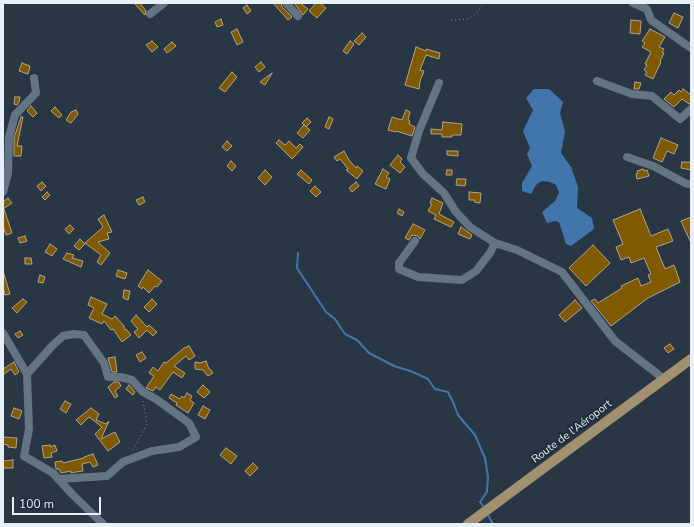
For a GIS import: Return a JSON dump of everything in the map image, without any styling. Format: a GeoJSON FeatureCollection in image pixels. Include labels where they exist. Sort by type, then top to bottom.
{"type":"FeatureCollection","features":[{"type":"Feature","properties":{"kind":"main road","name":"Route de l'Aéroport"},"geometry":{"type":"LineString","coordinates":[[468,524],[691,360]]}},
{"type":"Feature","properties":{"kind":"street"},"geometry":{"type":"LineString","coordinates":[[150,14],[164,3]]}},
{"type":"Feature","properties":{"kind":"street"},"geometry":{"type":"LineString","coordinates":[[286,3],[298,16]]}},
{"type":"Feature","properties":{"kind":"street"},"geometry":{"type":"LineString","coordinates":[[633,3],[647,9],[651,20],[691,48]]}},
{"type":"Feature","properties":{"kind":"street"},"geometry":{"type":"LineString","coordinates":[[3,192],[8,174],[9,137],[14,115],[36,93],[34,78]]}},
{"type":"Feature","properties":{"kind":"street"},"geometry":{"type":"LineString","coordinates":[[598,82],[632,94],[652,96],[680,119],[691,109]]}},
{"type":"Feature","properties":{"kind":"street"},"geometry":{"type":"LineString","coordinates":[[439,83],[419,131],[411,158],[423,174],[444,193],[456,212],[470,227],[495,243],[517,250],[562,272],[615,341],[664,379]]}},
{"type":"Feature","properties":{"kind":"street"},"geometry":{"type":"LineString","coordinates":[[627,157],[654,166],[687,184],[691,184]]}},
{"type":"Feature","properties":{"kind":"street"},"geometry":{"type":"LineString","coordinates":[[415,241],[399,263],[399,269],[418,276],[462,280],[476,271],[490,253],[495,243]]}},
{"type":"Feature","properties":{"kind":"street"},"geometry":{"type":"LineString","coordinates":[[3,333],[27,374],[29,429],[24,456],[56,476],[103,524]]}},
{"type":"Feature","properties":{"kind":"street"},"geometry":{"type":"LineString","coordinates":[[27,374],[53,344],[63,336],[74,334],[84,335],[104,363],[108,377],[120,377],[132,380],[143,392],[156,399],[189,423],[196,437],[179,447],[152,451],[123,462],[107,476],[56,476]]}},
{"type":"Feature","properties":{"kind":"path"},"geometry":{"type":"LineString","coordinates":[[451,20],[468,19],[476,14],[484,3]]}},
{"type":"Feature","properties":{"kind":"path"},"geometry":{"type":"LineString","coordinates":[[127,461],[147,424],[143,403],[143,392]]}},
{"type":"Feature","properties":{"kind":"water"},"geometry":{"type":"Polygon","coordinates":[[[534,89],[549,89],[563,102],[560,113],[565,131],[561,153],[571,167],[578,187],[577,208],[592,218],[594,229],[571,246],[566,244],[559,222],[555,221],[547,223],[542,212],[555,201],[559,193],[556,185],[550,182],[542,181],[536,185],[531,194],[522,191],[522,183],[532,166],[527,154],[530,148],[523,131],[533,110],[526,98],[534,89]]]}},
{"type":"Feature","properties":{"kind":"building"},"geometry":{"type":"Polygon","coordinates":[[[134,3],[140,3],[146,11],[145,15],[134,3]]]}},
{"type":"Feature","properties":{"kind":"building"},"geometry":{"type":"Polygon","coordinates":[[[273,3],[281,3],[282,7],[292,17],[288,20],[273,3]]]}},
{"type":"Feature","properties":{"kind":"building"},"geometry":{"type":"Polygon","coordinates":[[[300,3],[308,9],[303,15],[295,4],[300,3]]]}},
{"type":"Feature","properties":{"kind":"building"},"geometry":{"type":"Polygon","coordinates":[[[316,3],[320,3],[326,8],[317,18],[309,11],[316,3]]]}},
{"type":"Feature","properties":{"kind":"building"},"geometry":{"type":"Polygon","coordinates":[[[247,5],[251,11],[247,14],[243,8],[247,5]]]}},
{"type":"Feature","properties":{"kind":"building"},"geometry":{"type":"Polygon","coordinates":[[[674,13],[683,17],[678,28],[669,23],[674,13]]]}},
{"type":"Feature","properties":{"kind":"building"},"geometry":{"type":"Polygon","coordinates":[[[221,19],[223,25],[217,27],[215,22],[221,19]]]}},
{"type":"Feature","properties":{"kind":"building"},"geometry":{"type":"Polygon","coordinates":[[[631,20],[641,21],[640,34],[630,33],[631,20]]]}},
{"type":"Feature","properties":{"kind":"building"},"geometry":{"type":"Polygon","coordinates":[[[237,29],[243,42],[237,45],[231,32],[237,29]]]}},
{"type":"Feature","properties":{"kind":"building"},"geometry":{"type":"Polygon","coordinates":[[[650,29],[665,37],[659,47],[664,49],[662,52],[664,53],[653,79],[645,75],[647,72],[644,70],[647,65],[645,64],[651,52],[642,47],[645,43],[642,41],[650,29]]]}},
{"type":"Feature","properties":{"kind":"building"},"geometry":{"type":"Polygon","coordinates":[[[362,33],[366,37],[359,45],[354,41],[362,33]]]}},
{"type":"Feature","properties":{"kind":"building"},"geometry":{"type":"Polygon","coordinates":[[[152,41],[158,47],[152,52],[146,45],[152,41]]]}},
{"type":"Feature","properties":{"kind":"building"},"geometry":{"type":"Polygon","coordinates":[[[350,41],[354,44],[347,54],[343,51],[350,41]]]}},
{"type":"Feature","properties":{"kind":"building"},"geometry":{"type":"Polygon","coordinates":[[[172,42],[176,46],[167,53],[164,49],[172,42]]]}},
{"type":"Feature","properties":{"kind":"building"},"geometry":{"type":"Polygon","coordinates":[[[416,47],[426,51],[426,49],[440,53],[439,59],[426,55],[420,70],[424,71],[419,89],[405,85],[416,47]]]}},
{"type":"Feature","properties":{"kind":"building"},"geometry":{"type":"Polygon","coordinates":[[[261,62],[265,67],[259,72],[255,67],[261,62]]]}},
{"type":"Feature","properties":{"kind":"building"},"geometry":{"type":"Polygon","coordinates":[[[22,63],[30,66],[28,74],[19,71],[22,63]]]}},
{"type":"Feature","properties":{"kind":"building"},"geometry":{"type":"Polygon","coordinates":[[[232,72],[237,77],[225,92],[219,88],[232,72]]]}},
{"type":"Feature","properties":{"kind":"building"},"geometry":{"type":"Polygon","coordinates":[[[272,73],[265,85],[260,82],[272,73]]]}},
{"type":"Feature","properties":{"kind":"building"},"geometry":{"type":"Polygon","coordinates":[[[635,82],[641,83],[639,89],[634,89],[635,82]]]}},
{"type":"Feature","properties":{"kind":"building"},"geometry":{"type":"Polygon","coordinates":[[[683,89],[691,95],[691,104],[682,99],[674,107],[664,99],[671,92],[674,95],[679,90],[681,92],[683,89]]]}},
{"type":"Feature","properties":{"kind":"building"},"geometry":{"type":"Polygon","coordinates":[[[15,97],[20,97],[17,105],[14,104],[15,97]]]}},
{"type":"Feature","properties":{"kind":"building"},"geometry":{"type":"Polygon","coordinates":[[[31,106],[37,113],[33,117],[27,111],[31,106]]]}},
{"type":"Feature","properties":{"kind":"building"},"geometry":{"type":"Polygon","coordinates":[[[55,107],[62,115],[59,118],[51,111],[55,107]]]}},
{"type":"Feature","properties":{"kind":"building"},"geometry":{"type":"Polygon","coordinates":[[[76,110],[78,114],[71,123],[66,120],[71,112],[76,110]]]}},
{"type":"Feature","properties":{"kind":"building"},"geometry":{"type":"Polygon","coordinates":[[[406,110],[410,112],[408,120],[410,121],[409,124],[415,127],[412,136],[388,130],[392,117],[402,120],[406,110]]]}},
{"type":"Feature","properties":{"kind":"building"},"geometry":{"type":"Polygon","coordinates":[[[21,117],[23,117],[17,146],[22,146],[21,156],[14,156],[14,138],[21,117]]]}},
{"type":"Feature","properties":{"kind":"building"},"geometry":{"type":"Polygon","coordinates":[[[329,117],[333,119],[329,129],[325,127],[329,117]]]}},
{"type":"Feature","properties":{"kind":"building"},"geometry":{"type":"Polygon","coordinates":[[[307,118],[311,122],[306,127],[302,123],[307,118]]]}},
{"type":"Feature","properties":{"kind":"building"},"geometry":{"type":"Polygon","coordinates":[[[443,122],[462,124],[461,135],[442,137],[442,134],[431,134],[431,129],[442,130],[443,122]]]}},
{"type":"Feature","properties":{"kind":"building"},"geometry":{"type":"Polygon","coordinates":[[[304,125],[310,130],[303,138],[297,133],[304,125]]]}},
{"type":"Feature","properties":{"kind":"building"},"geometry":{"type":"Polygon","coordinates":[[[661,138],[678,145],[674,154],[667,151],[662,162],[653,158],[661,138]]]}},
{"type":"Feature","properties":{"kind":"building"},"geometry":{"type":"Polygon","coordinates":[[[279,140],[285,145],[289,141],[296,148],[300,144],[303,147],[292,159],[276,143],[279,140]]]}},
{"type":"Feature","properties":{"kind":"building"},"geometry":{"type":"Polygon","coordinates":[[[227,141],[232,146],[227,151],[222,147],[227,141]]]}},
{"type":"Feature","properties":{"kind":"building"},"geometry":{"type":"Polygon","coordinates":[[[344,151],[356,168],[357,166],[363,171],[357,179],[346,170],[348,169],[340,159],[337,161],[334,157],[344,151]]]}},
{"type":"Feature","properties":{"kind":"building"},"geometry":{"type":"Polygon","coordinates":[[[447,151],[458,151],[458,156],[447,155],[447,151]]]}},
{"type":"Feature","properties":{"kind":"building"},"geometry":{"type":"Polygon","coordinates":[[[398,155],[402,159],[400,162],[405,167],[400,173],[390,165],[398,155]]]}},
{"type":"Feature","properties":{"kind":"building"},"geometry":{"type":"Polygon","coordinates":[[[231,161],[236,166],[232,171],[227,166],[231,161]]]}},
{"type":"Feature","properties":{"kind":"building"},"geometry":{"type":"Polygon","coordinates":[[[682,162],[691,162],[691,170],[681,168],[682,162]]]}},
{"type":"Feature","properties":{"kind":"building"},"geometry":{"type":"Polygon","coordinates":[[[383,169],[389,173],[386,177],[390,179],[386,189],[375,184],[383,169]]]}},
{"type":"Feature","properties":{"kind":"building"},"geometry":{"type":"Polygon","coordinates":[[[643,169],[644,171],[647,170],[649,176],[637,179],[637,171],[643,169]]]}},
{"type":"Feature","properties":{"kind":"building"},"geometry":{"type":"Polygon","coordinates":[[[265,170],[272,177],[265,185],[258,178],[265,170]]]}},
{"type":"Feature","properties":{"kind":"building"},"geometry":{"type":"Polygon","coordinates":[[[301,170],[312,180],[309,184],[297,174],[301,170]]]}},
{"type":"Feature","properties":{"kind":"building"},"geometry":{"type":"Polygon","coordinates":[[[447,170],[452,170],[452,175],[446,175],[447,170]]]}},
{"type":"Feature","properties":{"kind":"building"},"geometry":{"type":"Polygon","coordinates":[[[457,179],[466,179],[465,186],[456,185],[457,179]]]}},
{"type":"Feature","properties":{"kind":"building"},"geometry":{"type":"Polygon","coordinates":[[[42,182],[46,186],[41,191],[37,186],[42,182]]]}},
{"type":"Feature","properties":{"kind":"building"},"geometry":{"type":"Polygon","coordinates":[[[356,182],[359,186],[352,192],[349,188],[356,182]]]}},
{"type":"Feature","properties":{"kind":"building"},"geometry":{"type":"Polygon","coordinates":[[[315,186],[321,192],[316,197],[310,191],[315,186]]]}},
{"type":"Feature","properties":{"kind":"building"},"geometry":{"type":"Polygon","coordinates":[[[47,192],[50,195],[45,200],[42,197],[47,192]]]}},
{"type":"Feature","properties":{"kind":"building"},"geometry":{"type":"Polygon","coordinates":[[[469,192],[481,193],[480,203],[474,202],[475,200],[469,200],[469,192]]]}},
{"type":"Feature","properties":{"kind":"building"},"geometry":{"type":"Polygon","coordinates":[[[143,197],[145,202],[139,205],[136,200],[143,197]]]}},
{"type":"Feature","properties":{"kind":"building"},"geometry":{"type":"Polygon","coordinates":[[[8,198],[12,203],[3,209],[3,202],[8,198]]]}},
{"type":"Feature","properties":{"kind":"building"},"geometry":{"type":"Polygon","coordinates":[[[432,198],[443,203],[439,214],[454,222],[451,227],[434,219],[436,215],[428,211],[432,204],[430,203],[432,198]]]}},
{"type":"Feature","properties":{"kind":"building"},"geometry":{"type":"Polygon","coordinates":[[[3,209],[12,233],[6,235],[3,226],[3,209]]]}},
{"type":"Feature","properties":{"kind":"building"},"geometry":{"type":"Polygon","coordinates":[[[399,209],[404,212],[402,216],[397,213],[399,209]]]}},
{"type":"Feature","properties":{"kind":"building"},"geometry":{"type":"Polygon","coordinates":[[[640,209],[651,236],[668,229],[673,241],[656,247],[665,269],[674,265],[680,282],[648,298],[611,326],[591,301],[595,299],[598,303],[622,288],[621,286],[638,278],[641,286],[651,282],[648,275],[651,274],[644,258],[631,263],[629,257],[621,260],[616,247],[623,244],[613,220],[640,209]]]}},
{"type":"Feature","properties":{"kind":"building"},"geometry":{"type":"Polygon","coordinates":[[[104,215],[112,232],[107,233],[109,239],[98,242],[110,253],[101,265],[97,262],[101,255],[85,243],[103,227],[98,219],[104,215]]]}},
{"type":"Feature","properties":{"kind":"building"},"geometry":{"type":"Polygon","coordinates":[[[691,217],[691,243],[681,221],[691,217]]]}},
{"type":"Feature","properties":{"kind":"building"},"geometry":{"type":"Polygon","coordinates":[[[413,224],[425,230],[420,239],[418,236],[412,235],[409,240],[405,238],[413,224]]]}},
{"type":"Feature","properties":{"kind":"building"},"geometry":{"type":"Polygon","coordinates":[[[70,225],[74,229],[69,234],[65,229],[70,225]]]}},
{"type":"Feature","properties":{"kind":"building"},"geometry":{"type":"Polygon","coordinates":[[[461,227],[472,235],[470,239],[458,234],[461,227]]]}},
{"type":"Feature","properties":{"kind":"building"},"geometry":{"type":"Polygon","coordinates":[[[25,236],[27,241],[20,243],[18,238],[25,236]]]}},
{"type":"Feature","properties":{"kind":"building"},"geometry":{"type":"Polygon","coordinates":[[[80,239],[85,244],[79,250],[74,246],[80,239]]]}},
{"type":"Feature","properties":{"kind":"building"},"geometry":{"type":"Polygon","coordinates":[[[50,244],[57,249],[52,256],[45,252],[50,244]]]}},
{"type":"Feature","properties":{"kind":"building"},"geometry":{"type":"Polygon","coordinates":[[[593,245],[610,263],[586,286],[569,268],[593,245]]]}},
{"type":"Feature","properties":{"kind":"building"},"geometry":{"type":"Polygon","coordinates":[[[67,253],[74,255],[72,258],[83,261],[81,267],[63,259],[67,253]]]}},
{"type":"Feature","properties":{"kind":"building"},"geometry":{"type":"Polygon","coordinates":[[[25,258],[31,258],[32,264],[25,264],[25,258]]]}},
{"type":"Feature","properties":{"kind":"building"},"geometry":{"type":"Polygon","coordinates":[[[118,270],[127,273],[125,279],[116,276],[118,270]]]}},
{"type":"Feature","properties":{"kind":"building"},"geometry":{"type":"Polygon","coordinates":[[[148,270],[162,281],[149,293],[143,287],[142,289],[138,286],[148,270]]]}},
{"type":"Feature","properties":{"kind":"building"},"geometry":{"type":"Polygon","coordinates":[[[4,274],[10,294],[5,295],[3,288],[4,274]]]}},
{"type":"Feature","properties":{"kind":"building"},"geometry":{"type":"Polygon","coordinates":[[[40,275],[45,277],[43,283],[38,282],[40,275]]]}},
{"type":"Feature","properties":{"kind":"building"},"geometry":{"type":"Polygon","coordinates":[[[124,290],[130,291],[128,300],[123,298],[124,290]]]}},
{"type":"Feature","properties":{"kind":"building"},"geometry":{"type":"Polygon","coordinates":[[[91,297],[107,304],[102,314],[112,319],[115,316],[124,326],[124,329],[131,335],[122,342],[113,329],[111,330],[104,321],[102,324],[89,318],[94,308],[88,305],[91,297]]]}},
{"type":"Feature","properties":{"kind":"building"},"geometry":{"type":"Polygon","coordinates":[[[23,299],[27,302],[17,313],[12,308],[23,299]]]}},
{"type":"Feature","properties":{"kind":"building"},"geometry":{"type":"Polygon","coordinates":[[[152,299],[157,304],[149,312],[144,307],[152,299]]]}},
{"type":"Feature","properties":{"kind":"building"},"geometry":{"type":"Polygon","coordinates":[[[575,300],[582,308],[565,322],[559,315],[575,300]]]}},
{"type":"Feature","properties":{"kind":"building"},"geometry":{"type":"Polygon","coordinates":[[[136,315],[147,327],[149,325],[157,332],[153,336],[147,330],[139,338],[134,332],[138,329],[131,321],[136,315]]]}},
{"type":"Feature","properties":{"kind":"building"},"geometry":{"type":"Polygon","coordinates":[[[20,331],[23,335],[18,338],[15,334],[20,331]]]}},
{"type":"Feature","properties":{"kind":"building"},"geometry":{"type":"Polygon","coordinates":[[[670,344],[674,349],[668,353],[664,348],[670,344]]]}},
{"type":"Feature","properties":{"kind":"building"},"geometry":{"type":"Polygon","coordinates":[[[189,346],[195,356],[189,360],[186,356],[174,366],[185,373],[182,378],[173,372],[160,390],[156,387],[153,391],[146,388],[154,376],[149,373],[153,367],[158,371],[164,362],[166,363],[184,348],[189,346]]]}},
{"type":"Feature","properties":{"kind":"building"},"geometry":{"type":"Polygon","coordinates":[[[142,352],[146,358],[140,362],[136,355],[142,352]]]}},
{"type":"Feature","properties":{"kind":"building"},"geometry":{"type":"Polygon","coordinates":[[[115,357],[117,372],[112,372],[108,358],[115,357]]]}},
{"type":"Feature","properties":{"kind":"building"},"geometry":{"type":"Polygon","coordinates":[[[206,361],[209,369],[213,373],[208,376],[203,370],[195,369],[195,362],[200,363],[206,361]]]}},
{"type":"Feature","properties":{"kind":"building"},"geometry":{"type":"Polygon","coordinates":[[[14,362],[19,372],[15,375],[11,369],[3,375],[3,369],[14,362]]]}},
{"type":"Feature","properties":{"kind":"building"},"geometry":{"type":"Polygon","coordinates":[[[114,382],[119,382],[121,386],[115,391],[118,396],[115,398],[108,387],[114,382]]]}},
{"type":"Feature","properties":{"kind":"building"},"geometry":{"type":"Polygon","coordinates":[[[129,385],[135,392],[133,395],[126,389],[129,385]]]}},
{"type":"Feature","properties":{"kind":"building"},"geometry":{"type":"Polygon","coordinates":[[[203,385],[210,392],[204,398],[197,392],[203,385]]]}},
{"type":"Feature","properties":{"kind":"building"},"geometry":{"type":"Polygon","coordinates":[[[187,393],[192,396],[190,400],[194,403],[188,413],[169,398],[171,394],[180,399],[182,396],[184,398],[187,393]]]}},
{"type":"Feature","properties":{"kind":"building"},"geometry":{"type":"Polygon","coordinates":[[[65,401],[71,404],[66,413],[60,409],[65,401]]]}},
{"type":"Feature","properties":{"kind":"building"},"geometry":{"type":"Polygon","coordinates":[[[203,406],[210,410],[205,419],[198,415],[203,406]]]}},
{"type":"Feature","properties":{"kind":"building"},"geometry":{"type":"Polygon","coordinates":[[[14,408],[22,411],[19,419],[11,416],[14,408]]]}},
{"type":"Feature","properties":{"kind":"building"},"geometry":{"type":"Polygon","coordinates":[[[91,408],[99,414],[96,420],[106,424],[109,421],[101,439],[115,432],[120,442],[108,451],[95,434],[102,427],[89,417],[81,425],[76,420],[91,408]]]}},
{"type":"Feature","properties":{"kind":"building"},"geometry":{"type":"Polygon","coordinates":[[[3,437],[17,438],[16,448],[8,447],[8,445],[3,444],[3,437]]]}},
{"type":"Feature","properties":{"kind":"building"},"geometry":{"type":"Polygon","coordinates":[[[50,445],[50,447],[55,445],[57,451],[51,453],[52,457],[44,458],[42,446],[50,445]]]}},
{"type":"Feature","properties":{"kind":"building"},"geometry":{"type":"Polygon","coordinates":[[[226,448],[237,456],[231,464],[220,455],[226,448]]]}},
{"type":"Feature","properties":{"kind":"building"},"geometry":{"type":"Polygon","coordinates":[[[93,454],[98,465],[93,467],[90,462],[82,464],[83,471],[71,473],[71,471],[61,473],[59,469],[56,469],[55,462],[62,461],[63,463],[84,458],[93,454]]]}},
{"type":"Feature","properties":{"kind":"building"},"geometry":{"type":"Polygon","coordinates":[[[13,460],[13,468],[3,468],[3,461],[13,460]]]}},
{"type":"Feature","properties":{"kind":"building"},"geometry":{"type":"Polygon","coordinates":[[[253,463],[258,468],[250,476],[245,471],[253,463]]]}},
{"type":"Feature","properties":{"kind":"waterway"},"geometry":{"type":"LineString","coordinates":[[298,253],[297,268],[326,312],[335,319],[345,334],[357,340],[369,353],[394,366],[428,379],[435,389],[448,392],[458,415],[475,435],[485,458],[488,477],[487,492],[480,502],[484,507]]}},
{"type":"Feature","properties":{"kind":"waterway"},"geometry":{"type":"LineString","coordinates":[[487,513],[493,524]]}}]}
